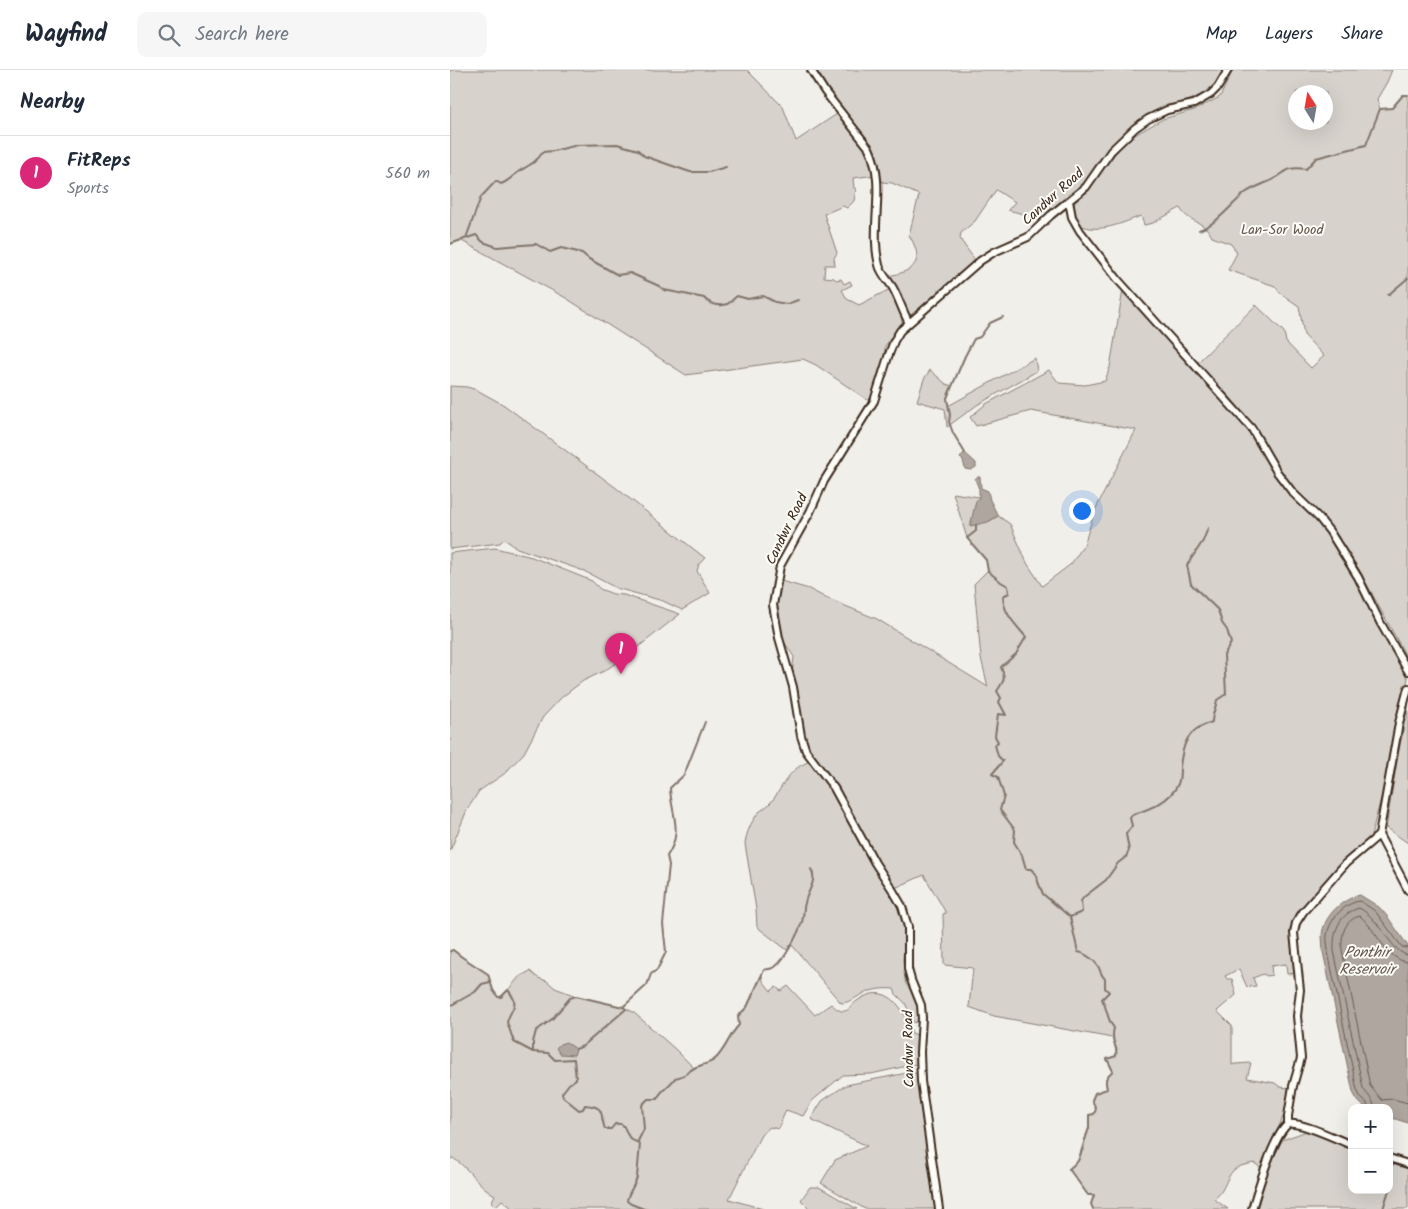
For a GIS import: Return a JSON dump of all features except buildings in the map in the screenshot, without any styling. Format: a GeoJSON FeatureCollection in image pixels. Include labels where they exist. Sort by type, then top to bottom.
{"type":"FeatureCollection","features":[{"type":"Feature","properties":{"kind":"street"},"geometry":{"type":"LineString","coordinates":[[810,70],[874,157],[879,198],[876,236],[879,267],[892,286],[908,323]]}},
{"type":"Feature","properties":{"kind":"street","name":"Candwr Road"},"geometry":{"type":"LineString","coordinates":[[939,1209],[921,1075],[921,1005],[908,969],[908,927],[902,906],[875,863],[834,788],[806,751],[801,736],[793,687],[779,638],[773,605],[780,566],[810,512],[824,482],[874,402],[894,341],[900,331],[980,261],[994,252],[1028,237],[1089,183],[1111,151],[1135,128],[1167,110],[1194,104],[1211,94],[1228,70]]}},
{"type":"Feature","properties":{"kind":"street"},"geometry":{"type":"LineString","coordinates":[[1069,201],[1072,217],[1080,231],[1119,281],[1252,429],[1277,472],[1293,493],[1319,518],[1330,532],[1358,577],[1380,622],[1408,671]]}},
{"type":"Feature","properties":{"kind":"street"},"geometry":{"type":"LineString","coordinates":[[1408,688],[1399,723],[1379,835],[1408,890]]}},
{"type":"Feature","properties":{"kind":"street"},"geometry":{"type":"LineString","coordinates":[[1288,1124],[1293,1086],[1301,1058],[1297,1016],[1300,990],[1294,933],[1296,922],[1302,912],[1346,863],[1379,835]]}},
{"type":"Feature","properties":{"kind":"street"},"geometry":{"type":"LineString","coordinates":[[1252,1209],[1271,1154],[1283,1129],[1288,1124],[1302,1125],[1348,1143]]}},
{"type":"Feature","properties":{"kind":"street"},"geometry":{"type":"LineString","coordinates":[[1393,1159],[1408,1164]]}},
{"type":"Feature","properties":{"kind":"green space"},"geometry":{"type":"Polygon","coordinates":[[[450,70],[747,70],[783,107],[796,141],[837,114],[869,153],[876,175],[853,178],[854,188],[856,189],[854,201],[847,208],[843,206],[824,214],[837,253],[834,258],[835,265],[825,265],[824,277],[836,280],[841,279],[844,284],[850,281],[852,285],[842,290],[847,299],[859,305],[890,289],[902,312],[902,323],[885,346],[884,363],[878,383],[869,401],[816,365],[803,359],[686,375],[566,298],[460,240],[450,244],[450,70]]]}},
{"type":"Feature","properties":{"kind":"green space"},"geometry":{"type":"Polygon","coordinates":[[[814,70],[1225,70],[1211,90],[1188,101],[1160,109],[1145,117],[1123,135],[1108,150],[1087,182],[1043,219],[1008,210],[1015,202],[996,190],[975,221],[961,233],[960,238],[962,242],[975,260],[973,264],[916,314],[911,315],[906,311],[888,276],[911,268],[917,258],[914,244],[909,235],[919,195],[892,183],[882,182],[873,148],[814,70]]]}},
{"type":"Feature","properties":{"kind":"green space","name":"Lan-Sor Wood"},"geometry":{"type":"Polygon","coordinates":[[[1233,70],[1392,70],[1377,99],[1380,109],[1392,108],[1403,95],[1408,95],[1408,660],[1357,566],[1332,530],[1302,498],[1283,474],[1252,424],[1231,398],[1197,363],[1256,305],[1284,332],[1286,342],[1311,368],[1324,356],[1304,335],[1299,306],[1280,293],[1275,286],[1228,270],[1237,253],[1231,244],[1212,237],[1205,227],[1188,217],[1180,208],[1153,223],[1144,225],[1141,216],[1103,228],[1080,225],[1074,210],[1074,202],[1087,190],[1122,145],[1133,136],[1163,119],[1194,110],[1220,97],[1233,70]]]}},
{"type":"Feature","properties":{"kind":"green space"},"geometry":{"type":"Polygon","coordinates":[[[1123,290],[1250,430],[1276,475],[1297,502],[1316,518],[1329,535],[1355,578],[1408,679],[1395,730],[1387,776],[1371,836],[1343,862],[1292,922],[1297,973],[1287,974],[1286,964],[1271,966],[1272,975],[1267,976],[1263,974],[1253,978],[1256,986],[1247,987],[1239,969],[1225,976],[1227,979],[1232,979],[1236,995],[1217,1011],[1232,1026],[1232,1065],[1251,1063],[1247,1078],[1275,1083],[1280,1087],[1289,1088],[1287,1108],[1262,1165],[1260,1167],[1254,1163],[1238,1167],[1214,1199],[1228,1209],[1093,1209],[1091,1204],[1094,1196],[1088,1195],[1069,1169],[1078,1161],[1084,1148],[1084,1140],[1089,1128],[1089,1115],[1094,1114],[1096,1109],[1092,1100],[1095,1093],[1107,1089],[1106,1079],[1113,1070],[1107,1059],[1116,1056],[1117,1049],[1112,1038],[994,1016],[969,1007],[973,968],[944,965],[943,914],[946,913],[924,875],[895,888],[837,787],[807,745],[802,730],[792,674],[794,657],[783,640],[776,610],[781,581],[809,589],[877,619],[988,687],[981,658],[974,584],[988,570],[986,560],[967,538],[953,493],[979,497],[988,522],[998,516],[1010,524],[1027,563],[1042,586],[1071,564],[1084,545],[1095,510],[1136,430],[1031,411],[976,426],[970,417],[986,404],[1049,370],[1059,383],[1085,385],[1105,381],[1110,367],[1123,290]]]}},
{"type":"Feature","properties":{"kind":"green space"},"geometry":{"type":"Polygon","coordinates":[[[1035,358],[1037,371],[977,405],[947,427],[945,409],[917,401],[924,379],[930,370],[946,384],[952,386],[947,398],[948,406],[1035,358]]]}},
{"type":"Feature","properties":{"kind":"green space"},"geometry":{"type":"Polygon","coordinates":[[[450,386],[467,387],[477,390],[504,405],[615,487],[705,558],[699,564],[697,571],[710,593],[682,610],[663,601],[616,588],[584,571],[517,548],[504,539],[500,543],[450,549],[450,386]]]}},
{"type":"Feature","properties":{"kind":"green space"},"geometry":{"type":"Polygon","coordinates":[[[495,548],[532,557],[592,581],[600,589],[680,614],[627,656],[604,671],[583,681],[562,697],[543,717],[524,753],[504,774],[479,791],[467,810],[450,851],[450,553],[495,548]]]}},
{"type":"Feature","properties":{"kind":"green space"},"geometry":{"type":"Polygon","coordinates":[[[1408,705],[1408,843],[1386,828],[1408,705]]]}},
{"type":"Feature","properties":{"kind":"green space"},"geometry":{"type":"Polygon","coordinates":[[[811,761],[832,789],[875,869],[895,899],[905,932],[903,961],[905,980],[915,995],[919,1012],[918,1021],[914,1023],[905,1003],[896,994],[894,989],[874,990],[841,1003],[791,944],[787,950],[757,927],[756,909],[745,844],[748,831],[756,815],[771,802],[787,778],[797,768],[811,761]]]}},
{"type":"Feature","properties":{"kind":"green space"},"geometry":{"type":"Polygon","coordinates":[[[453,950],[488,974],[493,990],[498,997],[504,995],[519,977],[530,971],[555,988],[576,996],[623,1007],[633,1012],[694,1068],[704,1065],[721,1053],[739,1025],[738,1016],[747,1007],[762,976],[763,981],[771,991],[776,987],[781,991],[788,986],[815,1015],[831,1004],[839,1010],[845,1011],[867,995],[877,993],[892,999],[899,1006],[909,1023],[912,1033],[917,1035],[916,1064],[871,1074],[843,1075],[812,1101],[803,1116],[786,1110],[778,1129],[770,1127],[761,1135],[729,1199],[763,1209],[513,1209],[502,1200],[496,1206],[491,1203],[495,1195],[489,1192],[459,1162],[453,1158],[450,1159],[450,951],[453,950]]]}},
{"type":"Feature","properties":{"kind":"green space"},"geometry":{"type":"Polygon","coordinates":[[[912,1072],[917,1074],[935,1209],[865,1209],[821,1183],[835,1160],[867,1146],[811,1119],[822,1101],[846,1085],[912,1072]]]}},
{"type":"Feature","properties":{"kind":"green space"},"geometry":{"type":"Polygon","coordinates":[[[1307,1131],[1348,1147],[1348,1194],[1393,1194],[1393,1164],[1408,1169],[1408,1209],[1257,1209],[1268,1171],[1282,1140],[1307,1131]]]}},
{"type":"Feature","properties":{"kind":"green space"},"geometry":{"type":"Polygon","coordinates":[[[810,1187],[819,1187],[857,1209],[810,1209],[801,1200],[810,1187]]]}},
{"type":"Feature","properties":{"kind":"water"},"geometry":{"type":"Polygon","coordinates":[[[965,453],[976,463],[976,467],[971,470],[965,469],[963,460],[960,458],[965,453]]]}},
{"type":"Feature","properties":{"kind":"water"},"geometry":{"type":"Polygon","coordinates":[[[980,477],[981,488],[988,491],[998,516],[988,522],[970,526],[976,501],[979,497],[979,489],[975,479],[980,477]]]}},
{"type":"Feature","properties":{"kind":"water","name":"Ponthir Reservoir"},"geometry":{"type":"Polygon","coordinates":[[[1360,895],[1379,907],[1408,946],[1408,1123],[1393,1118],[1393,1104],[1361,1104],[1353,1092],[1323,952],[1322,936],[1323,929],[1330,915],[1340,904],[1360,895]]]}},
{"type":"Feature","properties":{"kind":"water"},"geometry":{"type":"Polygon","coordinates":[[[566,1042],[576,1049],[574,1055],[560,1054],[556,1048],[566,1042]]]}},
{"type":"Feature","properties":{"kind":"waterway"},"geometry":{"type":"LineString","coordinates":[[1199,230],[1218,219],[1245,193],[1288,170],[1295,168],[1306,169],[1316,158],[1366,145],[1380,109],[1392,108],[1403,95],[1408,95]]}},
{"type":"Feature","properties":{"kind":"waterway"},"geometry":{"type":"LineString","coordinates":[[466,238],[481,197],[496,181],[501,184],[507,181],[534,162],[543,152],[578,145],[617,144],[638,150],[644,156],[690,172],[709,172],[726,167]]}},
{"type":"Feature","properties":{"kind":"waterway"},"geometry":{"type":"LineString","coordinates":[[450,244],[476,235],[483,242],[497,247],[536,244],[550,252],[561,248],[582,253],[618,275],[630,273],[664,290],[704,298],[718,305],[727,304],[737,296],[748,299],[763,296],[775,302],[787,304],[798,300]]}},
{"type":"Feature","properties":{"kind":"waterway"},"geometry":{"type":"LineString","coordinates":[[1388,295],[1408,278]]}},
{"type":"Feature","properties":{"kind":"waterway"},"geometry":{"type":"LineString","coordinates":[[965,453],[949,422],[950,415],[947,398],[974,339],[980,337],[990,323],[1003,317]]}},
{"type":"Feature","properties":{"kind":"waterway"},"geometry":{"type":"LineString","coordinates":[[976,525],[976,531],[967,538],[986,560],[988,571],[1008,586],[1009,593],[1003,596],[1005,608],[1010,618],[1026,637],[1016,654],[1001,667],[1004,679],[997,691],[1001,698],[999,702],[1006,715],[998,714],[995,736],[998,742],[995,745],[998,756],[1003,761],[992,774],[998,777],[1004,796],[1000,810],[1015,830],[1014,842],[1022,855],[1026,869],[1031,869],[1037,876],[1043,894],[1070,917],[1078,952],[1084,954],[1098,965],[1105,979],[1105,988],[1109,992],[1102,999],[1114,1028],[1113,1037],[1116,1056],[1107,1059],[1113,1071],[1106,1079],[1107,1089],[1095,1093],[1092,1100],[1096,1109],[1094,1114],[1089,1115],[1089,1128],[1078,1161],[1069,1169],[1088,1195],[1094,1195],[1091,1204],[1093,1209]]}},
{"type":"Feature","properties":{"kind":"waterway"},"geometry":{"type":"LineString","coordinates":[[1070,917],[1082,912],[1081,901],[1084,897],[1106,880],[1118,863],[1126,857],[1129,850],[1126,834],[1132,826],[1130,818],[1132,815],[1158,804],[1170,796],[1179,782],[1182,752],[1187,739],[1197,729],[1212,722],[1217,700],[1226,694],[1224,655],[1231,643],[1218,610],[1191,584],[1187,565],[1203,541],[1208,528]]}},
{"type":"Feature","properties":{"kind":"waterway"},"geometry":{"type":"LineString","coordinates":[[576,1049],[583,1046],[626,1009],[623,1007],[647,985],[651,974],[657,970],[666,952],[663,924],[669,865],[667,856],[672,847],[676,830],[670,788],[684,775],[705,722]]}},
{"type":"Feature","properties":{"kind":"waterway"},"geometry":{"type":"LineString","coordinates":[[638,1141],[644,1129],[642,1105],[648,1099],[657,1099],[675,1078],[714,1060],[718,1056],[739,1025],[738,1016],[747,1007],[764,970],[775,967],[787,952],[802,922],[804,905],[813,882],[811,869]]}},
{"type":"Feature","properties":{"kind":"waterway"},"geometry":{"type":"LineString","coordinates":[[450,951],[453,950],[488,974],[493,990],[498,997],[501,997],[508,990],[512,995],[514,1006],[507,1022],[514,1042],[533,1052],[548,1053],[555,1060],[574,1059],[576,1079],[562,1093],[563,1097],[579,1110],[583,1109],[585,1105],[597,1107],[601,1112],[605,1129],[611,1129],[615,1124],[621,1124],[630,1138],[640,1144],[637,1177],[627,1201],[644,1209]]}},
{"type":"Feature","properties":{"kind":"waterway"},"geometry":{"type":"LineString","coordinates":[[450,1006],[475,992],[482,984],[490,982]]}},
{"type":"Feature","properties":{"kind":"waterway"},"geometry":{"type":"LineString","coordinates":[[533,1051],[536,1031],[552,1019],[570,998],[576,996],[623,1007]]}},
{"type":"Feature","properties":{"kind":"waterway"},"geometry":{"type":"LineString","coordinates":[[1383,1209],[1388,1194]]}},
{"type":"Feature","properties":{"kind":"place","name":"FitReps"},"geometry":{"type":"Point","coordinates":[621,674]}}]}
